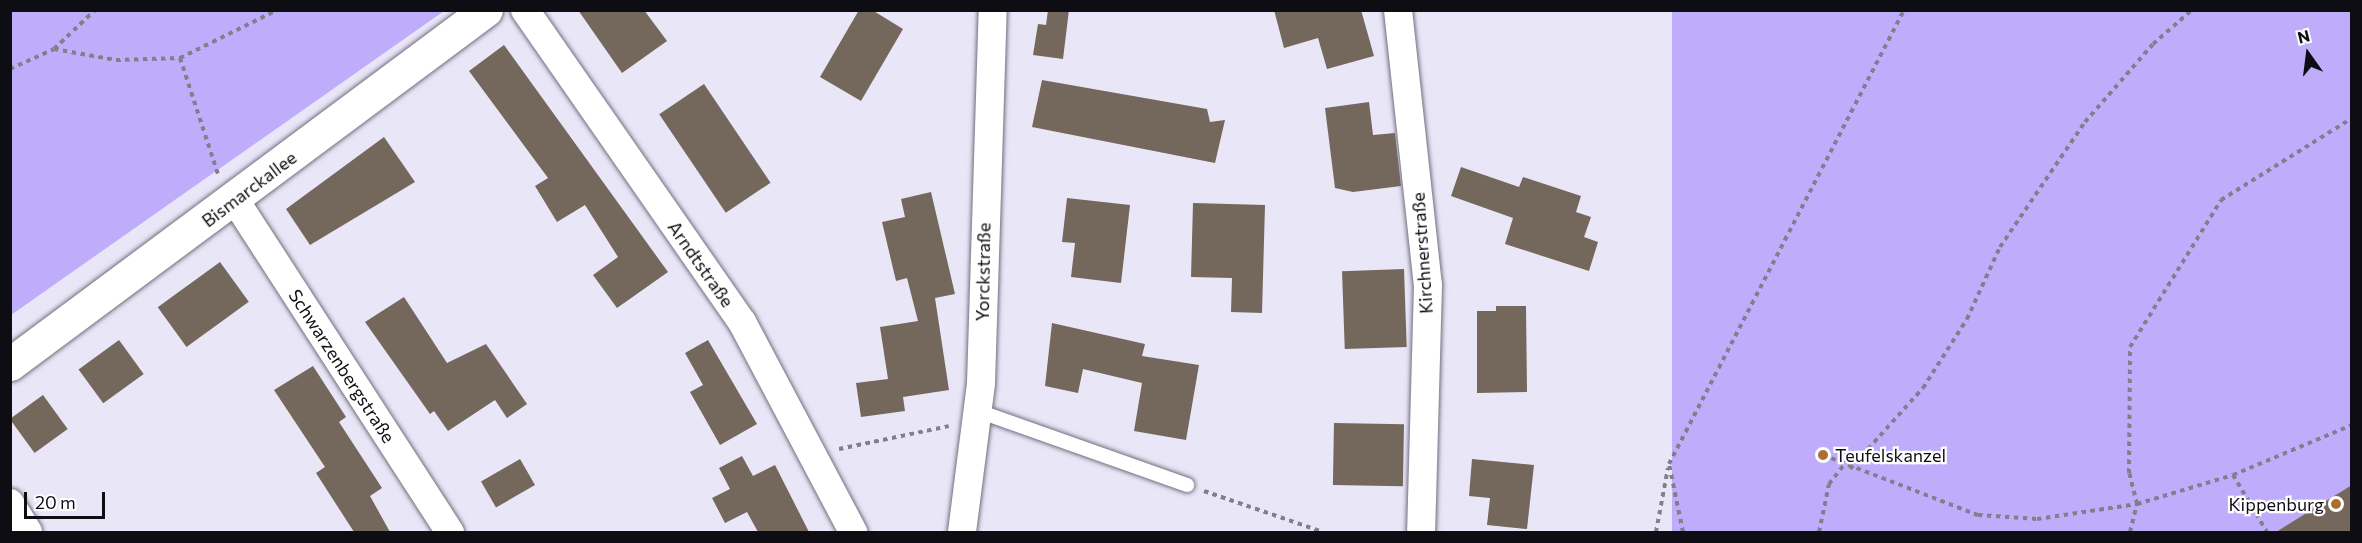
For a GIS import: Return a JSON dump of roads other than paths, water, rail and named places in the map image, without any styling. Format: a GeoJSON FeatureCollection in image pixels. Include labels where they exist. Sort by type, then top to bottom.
{"type":"FeatureCollection","features":[{"type":"Feature","properties":{"kind":"street","name":"Bismarckallee"},"geometry":{"type":"LineString","coordinates":[[10,364],[227,189],[486,10]]}},
{"type":"Feature","properties":{"kind":"street","name":"Arndtstraße"},"geometry":{"type":"LineString","coordinates":[[525,10],[742,322],[852,532]]}},
{"type":"Feature","properties":{"kind":"street","name":"Yorckstraße"},"geometry":{"type":"LineString","coordinates":[[962,532],[978,411],[993,10]]}},
{"type":"Feature","properties":{"kind":"street","name":"Kirchnerstraße"},"geometry":{"type":"LineString","coordinates":[[1398,10],[1428,285],[1421,532]]}},
{"type":"Feature","properties":{"kind":"street","name":"Schwarzenbergstraße"},"geometry":{"type":"LineString","coordinates":[[227,189],[450,532]]}},
{"type":"Feature","properties":{"kind":"street"},"geometry":{"type":"LineString","coordinates":[[10,503],[28,532]]}},
{"type":"Feature","properties":{"kind":"lane"},"geometry":{"type":"LineString","coordinates":[[978,411],[1187,485]]}},
{"type":"Feature","properties":{"kind":"place","name":"Teufelskanzel"},"geometry":{"type":"Point","coordinates":[1823,455]}},
{"type":"Feature","properties":{"kind":"place","name":"Kippenburg"},"geometry":{"type":"Point","coordinates":[2336,504]}}]}
